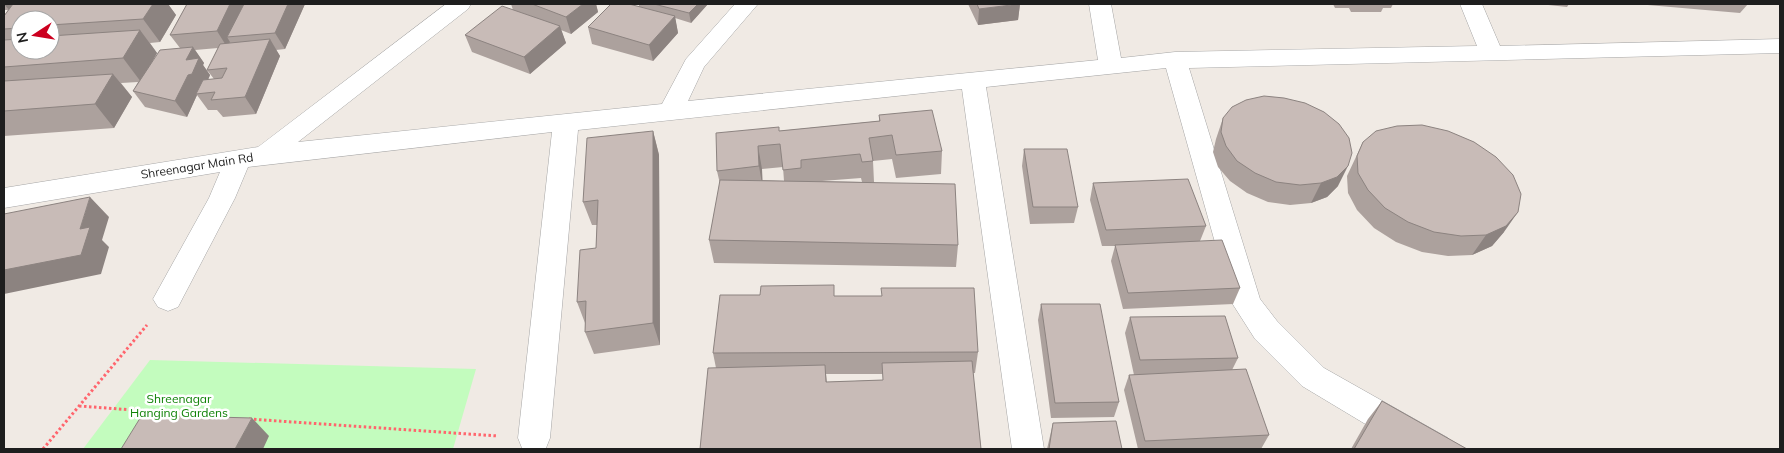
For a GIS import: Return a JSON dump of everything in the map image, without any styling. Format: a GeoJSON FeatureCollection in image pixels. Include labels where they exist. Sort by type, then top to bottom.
{"type":"FeatureCollection","features":[{"type":"Feature","properties":{"kind":"street","name":"Shreenagar Main Rd"},"geometry":{"type":"LineString","coordinates":[[4,198],[265,155],[460,4]]}},
{"type":"Feature","properties":{"kind":"street"},"geometry":{"type":"LineString","coordinates":[[671,111],[694,64],[747,4]]}},
{"type":"Feature","properties":{"kind":"street"},"geometry":{"type":"LineString","coordinates":[[1100,4],[1110,65]]}},
{"type":"Feature","properties":{"kind":"street"},"geometry":{"type":"LineString","coordinates":[[1470,4],[1492,54]]}},
{"type":"Feature","properties":{"kind":"street"},"geometry":{"type":"LineString","coordinates":[[265,155],[1110,65],[1175,60],[1780,46]]}},
{"type":"Feature","properties":{"kind":"street"},"geometry":{"type":"LineString","coordinates":[[1175,60],[1248,303],[1252,310],[1266,330],[1313,377],[1436,449]]}},
{"type":"Feature","properties":{"kind":"street"},"geometry":{"type":"LineString","coordinates":[[973,80],[1028,449]]}},
{"type":"Feature","properties":{"kind":"street"},"geometry":{"type":"LineString","coordinates":[[534,438],[566,122]]}},
{"type":"Feature","properties":{"kind":"street"},"geometry":{"type":"LineString","coordinates":[[168,299],[222,198],[238,160]]}},
{"type":"Feature","properties":{"kind":"path"},"geometry":{"type":"LineString","coordinates":[[43,449],[168,299]]}},
{"type":"Feature","properties":{"kind":"path"},"geometry":{"type":"LineString","coordinates":[[79,406],[230,418]]}},
{"type":"Feature","properties":{"kind":"path"},"geometry":{"type":"LineString","coordinates":[[240,418],[534,438]]}},
{"type":"Feature","properties":{"kind":"green space","name":"Shreenagar Hanging Gardens"},"geometry":{"type":"Polygon","coordinates":[[[150,360],[476,369],[453,449],[83,449],[150,360]]]}},
{"type":"Feature","properties":{"kind":"building"},"geometry":{"type":"Polygon","coordinates":[[[13,4],[153,4],[143,19],[60,24],[60,10],[10,10],[10,29],[4,29],[4,16],[13,4]]]}},
{"type":"Feature","properties":{"kind":"building"},"geometry":{"type":"Polygon","coordinates":[[[187,4],[230,4],[217,31],[170,35],[187,4]]]}},
{"type":"Feature","properties":{"kind":"building"},"geometry":{"type":"Polygon","coordinates":[[[244,4],[288,4],[275,33],[227,37],[244,4]]]}},
{"type":"Feature","properties":{"kind":"building"},"geometry":{"type":"Polygon","coordinates":[[[532,4],[583,4],[566,17],[532,4]]]}},
{"type":"Feature","properties":{"kind":"building"},"geometry":{"type":"Polygon","coordinates":[[[611,4],[629,4],[675,16],[649,45],[588,27],[611,4]]]}},
{"type":"Feature","properties":{"kind":"building"},"geometry":{"type":"Polygon","coordinates":[[[654,4],[698,4],[689,13],[654,4]]]}},
{"type":"Feature","properties":{"kind":"building"},"geometry":{"type":"Polygon","coordinates":[[[977,4],[1019,4],[979,9],[977,4]]]}},
{"type":"Feature","properties":{"kind":"building"},"geometry":{"type":"Polygon","coordinates":[[[502,6],[560,26],[524,57],[465,35],[502,6]]]}},
{"type":"Feature","properties":{"kind":"building"},"geometry":{"type":"Polygon","coordinates":[[[140,30],[123,58],[4,67],[4,40],[10,40],[10,60],[60,60],[60,35],[140,30]]]}},
{"type":"Feature","properties":{"kind":"building"},"geometry":{"type":"Polygon","coordinates":[[[270,39],[245,97],[211,100],[215,92],[196,94],[203,80],[222,78],[227,68],[207,70],[220,44],[270,39]]]}},
{"type":"Feature","properties":{"kind":"building"},"geometry":{"type":"Polygon","coordinates":[[[193,47],[186,60],[199,58],[192,74],[188,75],[175,101],[133,91],[160,50],[193,47]]]}},
{"type":"Feature","properties":{"kind":"building"},"geometry":{"type":"Polygon","coordinates":[[[113,74],[95,104],[4,111],[4,81],[113,74]]]}},
{"type":"Feature","properties":{"kind":"building"},"geometry":{"type":"Polygon","coordinates":[[[1264,96],[1305,103],[1324,112],[1339,124],[1349,138],[1352,153],[1348,166],[1337,177],[1321,183],[1300,185],[1276,182],[1255,173],[1237,161],[1226,146],[1221,132],[1223,118],[1232,107],[1246,100],[1264,96]]]}},
{"type":"Feature","properties":{"kind":"building"},"geometry":{"type":"Polygon","coordinates":[[[932,110],[942,151],[896,155],[892,135],[869,138],[873,161],[862,162],[860,154],[801,160],[801,168],[783,170],[780,144],[758,146],[759,166],[717,171],[716,133],[779,127],[779,131],[880,121],[879,115],[932,110]]]}},
{"type":"Feature","properties":{"kind":"building"},"geometry":{"type":"Polygon","coordinates":[[[1422,125],[1448,131],[1474,142],[1496,157],[1513,175],[1521,194],[1518,212],[1506,226],[1486,235],[1461,236],[1434,232],[1408,222],[1385,208],[1368,190],[1358,173],[1357,156],[1363,142],[1376,131],[1397,126],[1422,125]]]}},
{"type":"Feature","properties":{"kind":"building"},"geometry":{"type":"Polygon","coordinates":[[[653,131],[653,323],[585,332],[586,301],[577,302],[580,250],[596,248],[598,200],[583,202],[587,138],[653,131]]]}},
{"type":"Feature","properties":{"kind":"building"},"geometry":{"type":"Polygon","coordinates":[[[1024,149],[1067,149],[1078,207],[1033,207],[1024,149]]]}},
{"type":"Feature","properties":{"kind":"building"},"geometry":{"type":"Polygon","coordinates":[[[1188,179],[1206,226],[1106,230],[1093,183],[1188,179]]]}},
{"type":"Feature","properties":{"kind":"building"},"geometry":{"type":"Polygon","coordinates":[[[720,180],[955,184],[958,245],[709,240],[720,180]]]}},
{"type":"Feature","properties":{"kind":"building"},"geometry":{"type":"Polygon","coordinates":[[[90,197],[80,229],[90,227],[81,255],[4,270],[4,214],[90,197]]]}},
{"type":"Feature","properties":{"kind":"building"},"geometry":{"type":"Polygon","coordinates":[[[1222,240],[1240,288],[1128,293],[1115,245],[1222,240]]]}},
{"type":"Feature","properties":{"kind":"building"},"geometry":{"type":"Polygon","coordinates":[[[834,285],[834,296],[882,296],[881,288],[974,288],[978,352],[713,353],[720,295],[760,295],[761,286],[834,285]]]}},
{"type":"Feature","properties":{"kind":"building"},"geometry":{"type":"Polygon","coordinates":[[[1041,304],[1100,304],[1119,402],[1055,403],[1041,304]]]}},
{"type":"Feature","properties":{"kind":"building"},"geometry":{"type":"Polygon","coordinates":[[[1225,316],[1238,358],[1140,360],[1130,317],[1225,316]]]}},
{"type":"Feature","properties":{"kind":"building"},"geometry":{"type":"Polygon","coordinates":[[[972,361],[981,449],[700,449],[708,368],[825,365],[826,382],[883,380],[882,363],[972,361]]]}},
{"type":"Feature","properties":{"kind":"building"},"geometry":{"type":"Polygon","coordinates":[[[1246,369],[1269,435],[1145,441],[1129,375],[1246,369]]]}},
{"type":"Feature","properties":{"kind":"building"},"geometry":{"type":"Polygon","coordinates":[[[1382,401],[1467,449],[1354,449],[1382,401]]]}},
{"type":"Feature","properties":{"kind":"building"},"geometry":{"type":"Polygon","coordinates":[[[142,415],[252,418],[235,449],[121,449],[142,415]]]}},
{"type":"Feature","properties":{"kind":"building"},"geometry":{"type":"Polygon","coordinates":[[[1116,421],[1122,449],[1049,449],[1053,423],[1116,421]]]}}]}
